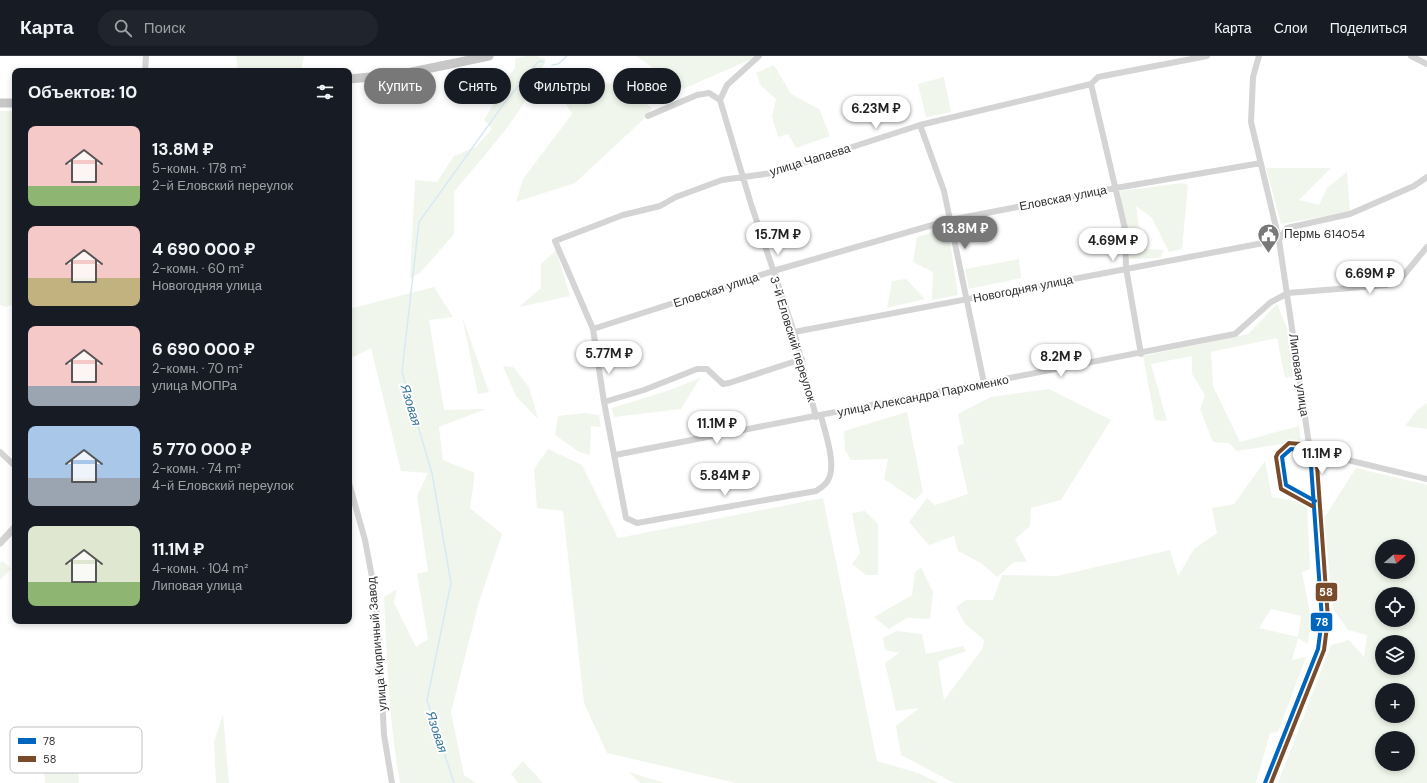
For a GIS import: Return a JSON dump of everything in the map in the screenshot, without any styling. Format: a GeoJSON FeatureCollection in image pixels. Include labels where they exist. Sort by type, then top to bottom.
{"type":"FeatureCollection","features":[{"type":"Feature","properties":{"kind":"main road"},"geometry":{"type":"LineString","coordinates":[[352,79],[402,74],[489,56]]}},
{"type":"Feature","properties":{"kind":"main road"},"geometry":{"type":"LineString","coordinates":[[0,103],[12,103]]}},
{"type":"Feature","properties":{"kind":"street"},"geometry":{"type":"LineString","coordinates":[[145,68],[146,56]]}},
{"type":"Feature","properties":{"kind":"street"},"geometry":{"type":"LineString","coordinates":[[648,116],[697,95],[710,93],[720,100],[727,85],[759,56]]}},
{"type":"Feature","properties":{"kind":"street","name":"улица Чапаева"},"geometry":{"type":"LineString","coordinates":[[593,329],[555,241],[623,215],[660,206],[690,191],[722,180],[772,173],[920,125],[1091,84],[1098,77],[1207,56]]}},
{"type":"Feature","properties":{"kind":"street","name":"Липовая улица"},"geometry":{"type":"LineString","coordinates":[[1259,56],[1253,77],[1251,122],[1279,240],[1288,293],[1310,451],[1322,619],[1318,649],[1276,750],[1265,783]]}},
{"type":"Feature","properties":{"kind":"street"},"geometry":{"type":"LineString","coordinates":[[1411,56],[1427,64]]}},
{"type":"Feature","properties":{"kind":"street"},"geometry":{"type":"LineString","coordinates":[[1091,84],[1125,229],[1126,268],[1141,354]]}},
{"type":"Feature","properties":{"kind":"street","name":"3-й Еловский переулок"},"geometry":{"type":"LineString","coordinates":[[615,455],[626,518],[637,523],[816,491],[824,485],[829,478],[831,470],[829,450],[794,332],[743,178],[720,100]]}},
{"type":"Feature","properties":{"kind":"street"},"geometry":{"type":"LineString","coordinates":[[920,125],[944,191],[984,383]]}},
{"type":"Feature","properties":{"kind":"street","name":"Еловская улица"},"geometry":{"type":"LineString","coordinates":[[593,329],[773,271],[950,220],[1116,188],[1261,163]]}},
{"type":"Feature","properties":{"kind":"street"},"geometry":{"type":"LineString","coordinates":[[1279,240],[1287,228],[1350,214],[1414,186],[1427,177]]}},
{"type":"Feature","properties":{"kind":"street","name":"Новогодняя улица"},"geometry":{"type":"LineString","coordinates":[[794,332],[1279,240]]}},
{"type":"Feature","properties":{"kind":"street"},"geometry":{"type":"LineString","coordinates":[[1288,293],[1387,285],[1403,276],[1427,247]]}},
{"type":"Feature","properties":{"kind":"street","name":"улица Александра Пархоменко"},"geometry":{"type":"LineString","coordinates":[[615,455],[819,417],[984,383],[1141,354],[1235,334],[1271,302],[1288,293]]}},
{"type":"Feature","properties":{"kind":"street"},"geometry":{"type":"LineString","coordinates":[[593,329],[604,402],[615,455]]}},
{"type":"Feature","properties":{"kind":"street"},"geometry":{"type":"LineString","coordinates":[[604,402],[644,390],[697,369],[707,369],[723,384],[802,359]]}},
{"type":"Feature","properties":{"kind":"street"},"geometry":{"type":"LineString","coordinates":[[1310,451],[1427,479]]}},
{"type":"Feature","properties":{"kind":"street"},"geometry":{"type":"LineString","coordinates":[[0,452],[12,463]]}},
{"type":"Feature","properties":{"kind":"street","name":"улица Кирпичный Завод"},"geometry":{"type":"LineString","coordinates":[[352,494],[365,540],[372,577],[378,622],[384,735],[392,783]]}},
{"type":"Feature","properties":{"kind":"street"},"geometry":{"type":"LineString","coordinates":[[0,543],[12,530]]}},
{"type":"Feature","properties":{"kind":"shaded area"},"geometry":{"type":"Polygon","coordinates":[[[236,56],[304,56],[302,68],[238,68],[236,56]]]}},
{"type":"Feature","properties":{"kind":"shaded area"},"geometry":{"type":"Polygon","coordinates":[[[525,56],[536,56],[546,59],[542,68],[519,68],[519,104],[523,104],[506,129],[454,192],[454,234],[420,273],[410,278],[415,180],[437,182],[454,156],[476,147],[492,129],[484,120],[493,104],[511,104],[511,74],[515,67],[515,59],[525,56]]]}},
{"type":"Feature","properties":{"kind":"shaded area"},"geometry":{"type":"Polygon","coordinates":[[[636,56],[759,56],[683,89],[681,88],[681,68],[653,68],[636,56]]]}},
{"type":"Feature","properties":{"kind":"shaded area"},"geometry":{"type":"Polygon","coordinates":[[[774,65],[791,94],[819,109],[830,136],[796,148],[788,134],[778,137],[772,116],[776,99],[761,86],[756,73],[774,65]]]}},
{"type":"Feature","properties":{"kind":"shaded area"},"geometry":{"type":"Polygon","coordinates":[[[944,77],[951,112],[926,117],[918,84],[944,77]]]}},
{"type":"Feature","properties":{"kind":"shaded area"},"geometry":{"type":"Polygon","coordinates":[[[605,83],[613,84],[613,104],[646,104],[652,108],[646,117],[575,183],[516,202],[523,179],[572,114],[566,104],[605,104],[605,83]]]}},
{"type":"Feature","properties":{"kind":"shaded area"},"geometry":{"type":"Polygon","coordinates":[[[0,111],[12,111],[12,305],[5,307],[0,305],[0,111]]]}},
{"type":"Feature","properties":{"kind":"shaded area"},"geometry":{"type":"Polygon","coordinates":[[[1266,168],[1331,168],[1299,200],[1319,205],[1327,188],[1347,172],[1350,212],[1281,224],[1266,168]]]}},
{"type":"Feature","properties":{"kind":"shaded area"},"geometry":{"type":"Polygon","coordinates":[[[1182,183],[1188,185],[1182,249],[1169,252],[1152,218],[1136,206],[1142,249],[1164,250],[1160,258],[1129,259],[1120,191],[1182,183]]]}},
{"type":"Feature","properties":{"kind":"shaded area"},"geometry":{"type":"Polygon","coordinates":[[[948,228],[958,295],[932,300],[933,272],[913,262],[917,237],[948,228]]]}},
{"type":"Feature","properties":{"kind":"shaded area"},"geometry":{"type":"Polygon","coordinates":[[[556,250],[570,296],[519,307],[541,288],[541,264],[556,250]]]}},
{"type":"Feature","properties":{"kind":"shaded area"},"geometry":{"type":"Polygon","coordinates":[[[1019,259],[1021,278],[969,289],[965,269],[1019,259]]]}},
{"type":"Feature","properties":{"kind":"shaded area"},"geometry":{"type":"Polygon","coordinates":[[[906,279],[925,299],[887,308],[892,281],[906,279]]]}},
{"type":"Feature","properties":{"kind":"shaded area"},"geometry":{"type":"Polygon","coordinates":[[[434,287],[453,317],[429,320],[444,410],[486,409],[439,427],[443,460],[475,473],[470,508],[502,534],[479,602],[451,712],[464,775],[476,783],[400,783],[391,714],[384,597],[397,589],[394,603],[416,647],[428,639],[417,574],[428,571],[417,496],[428,473],[401,471],[371,348],[352,358],[352,308],[434,287]]]}},
{"type":"Feature","properties":{"kind":"shaded area"},"geometry":{"type":"Polygon","coordinates":[[[1277,304],[1287,328],[1293,377],[1285,378],[1277,338],[1211,352],[1213,386],[1240,442],[1299,426],[1301,441],[1237,451],[1229,443],[1213,442],[1200,409],[1205,395],[1192,374],[1192,356],[1151,364],[1167,421],[1155,420],[1143,356],[1248,334],[1277,304]]]}},
{"type":"Feature","properties":{"kind":"shaded area"},"geometry":{"type":"Polygon","coordinates":[[[462,316],[489,392],[478,394],[462,316]]]}},
{"type":"Feature","properties":{"kind":"shaded area"},"geometry":{"type":"Polygon","coordinates":[[[503,366],[513,367],[529,387],[538,419],[516,396],[503,366]]]}},
{"type":"Feature","properties":{"kind":"shaded area"},"geometry":{"type":"Polygon","coordinates":[[[700,378],[681,409],[614,417],[612,408],[670,390],[700,378]]]}},
{"type":"Feature","properties":{"kind":"shaded area"},"geometry":{"type":"Polygon","coordinates":[[[1049,389],[1111,420],[1061,500],[1031,508],[1030,526],[1015,539],[1027,562],[1014,562],[997,577],[981,563],[958,551],[954,536],[929,545],[909,522],[927,498],[935,505],[968,494],[957,446],[964,444],[958,414],[991,397],[1049,389]]]}},
{"type":"Feature","properties":{"kind":"shaded area"},"geometry":{"type":"Polygon","coordinates":[[[1427,403],[1427,429],[1405,426],[1417,410],[1427,403]]]}},
{"type":"Feature","properties":{"kind":"shaded area"},"geometry":{"type":"Polygon","coordinates":[[[907,412],[923,492],[915,500],[884,479],[888,459],[851,460],[845,450],[844,431],[907,412]]]}},
{"type":"Feature","properties":{"kind":"shaded area"},"geometry":{"type":"Polygon","coordinates":[[[585,413],[599,415],[601,427],[591,426],[590,455],[579,452],[555,435],[558,416],[585,413]]]}},
{"type":"Feature","properties":{"kind":"shaded area"},"geometry":{"type":"Polygon","coordinates":[[[548,449],[582,465],[618,538],[823,498],[877,761],[918,773],[939,783],[736,783],[607,753],[584,703],[563,511],[537,508],[534,469],[548,449]]]}},
{"type":"Feature","properties":{"kind":"shaded area"},"geometry":{"type":"Polygon","coordinates":[[[1265,461],[1272,497],[1307,503],[1310,569],[1302,572],[1311,619],[1308,644],[1298,638],[1292,660],[1306,657],[1278,732],[1270,733],[1256,783],[954,783],[901,755],[896,726],[919,708],[896,711],[885,663],[899,653],[885,650],[883,638],[897,631],[922,634],[926,654],[963,646],[966,651],[938,661],[944,700],[983,648],[984,640],[965,624],[956,607],[966,600],[993,600],[1002,575],[1057,576],[1170,550],[1178,576],[1194,549],[1217,533],[1212,508],[1234,504],[1265,461]],[[1271,609],[1259,628],[1298,637],[1301,616],[1271,609]]]}},
{"type":"Feature","properties":{"kind":"shaded area"},"geometry":{"type":"Polygon","coordinates":[[[1356,468],[1427,485],[1427,783],[1278,783],[1331,645],[1349,640],[1364,657],[1367,635],[1348,630],[1333,609],[1324,518],[1356,468]]]}},
{"type":"Feature","properties":{"kind":"shaded area"},"geometry":{"type":"Polygon","coordinates":[[[865,511],[878,524],[878,575],[866,575],[852,564],[860,553],[852,513],[865,511]]]}},
{"type":"Feature","properties":{"kind":"shaded area"},"geometry":{"type":"Polygon","coordinates":[[[3,561],[11,569],[0,580],[0,563],[3,561]]]}},
{"type":"Feature","properties":{"kind":"shaded area"},"geometry":{"type":"Polygon","coordinates":[[[921,567],[933,592],[930,619],[907,618],[889,629],[874,617],[912,595],[915,572],[921,567]]]}},
{"type":"Feature","properties":{"kind":"shaded area"},"geometry":{"type":"Polygon","coordinates":[[[223,714],[229,783],[216,783],[214,742],[223,714]]]}},
{"type":"Feature","properties":{"kind":"shaded area"},"geometry":{"type":"Polygon","coordinates":[[[523,761],[543,783],[518,783],[511,774],[523,761]]]}},
{"type":"Feature","properties":{"kind":"shaded area"},"geometry":{"type":"Polygon","coordinates":[[[629,772],[664,783],[640,783],[629,772]]]}},
{"type":"Feature","properties":{"kind":"shaded area"},"geometry":{"type":"Polygon","coordinates":[[[44,773],[78,773],[79,783],[45,783],[44,773]]]}},
{"type":"Feature","properties":{"kind":"waterway","name":"Язовая"},"geometry":{"type":"LineString","coordinates":[[552,65],[558,64],[567,56]]}},
{"type":"Feature","properties":{"kind":"waterway","name":"Язовая"},"geometry":{"type":"LineString","coordinates":[[454,783],[427,700],[451,583],[432,473],[402,372],[419,222],[503,105],[536,64],[540,61],[544,62]]}},
{"type":"Feature","properties":{"kind":"transit line","name":"58"},"geometry":{"type":"LineString","coordinates":[[1311,445],[1289,443],[1278,453],[1276,457],[1281,489],[1312,506]]}},
{"type":"Feature","properties":{"kind":"transit line","name":"78"},"geometry":{"type":"LineString","coordinates":[[1310,451],[1291,449],[1282,457],[1286,485],[1315,501]]}},
{"type":"Feature","properties":{"kind":"transit line","name":"78"},"geometry":{"type":"LineString","coordinates":[[1265,783],[1318,649],[1322,619],[1310,451]]}},
{"type":"Feature","properties":{"kind":"transit line","name":"58"},"geometry":{"type":"LineString","coordinates":[[1271,783],[1324,650],[1328,619],[1316,451]]}},
{"type":"Feature","properties":{"kind":"place","name":"Пермь 614054"},"geometry":{"type":"Point","coordinates":[1268,254]}}]}
